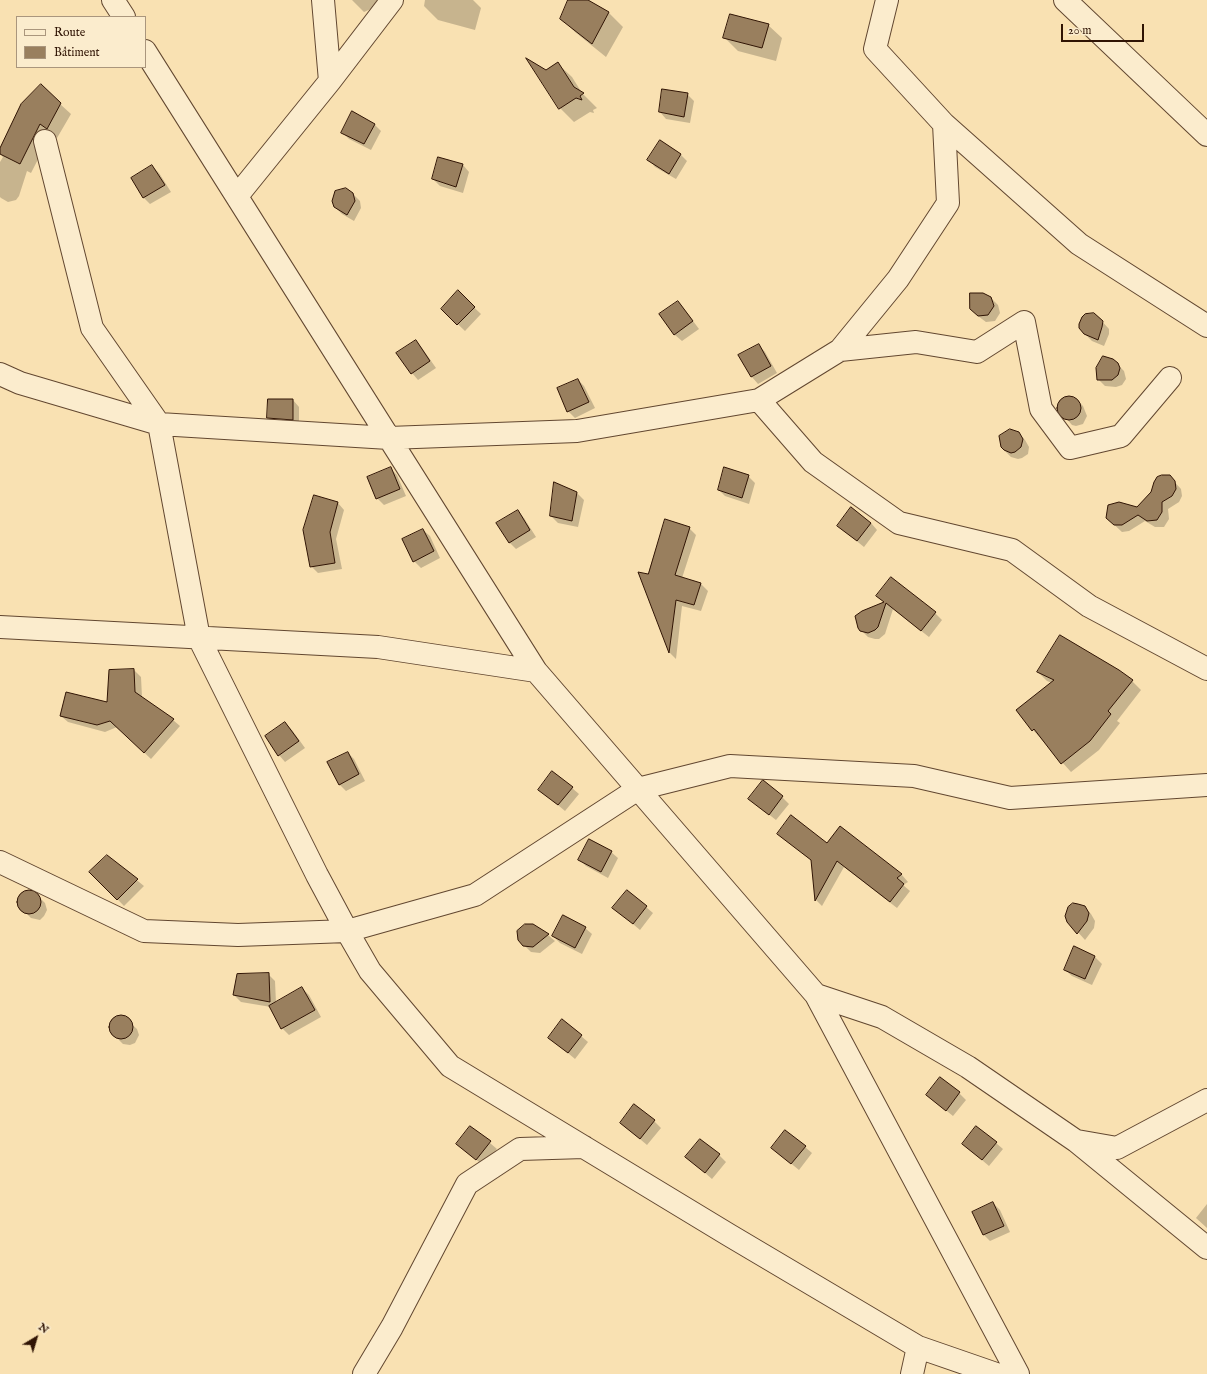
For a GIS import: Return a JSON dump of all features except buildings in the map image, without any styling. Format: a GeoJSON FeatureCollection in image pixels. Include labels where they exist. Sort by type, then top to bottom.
{"type":"FeatureCollection","features":[{"type":"Feature","properties":{"kind":"street"},"geometry":{"type":"LineString","coordinates":[[113,0],[123,16]]}},
{"type":"Feature","properties":{"kind":"street"},"geometry":{"type":"LineString","coordinates":[[323,0],[330,82]]}},
{"type":"Feature","properties":{"kind":"street"},"geometry":{"type":"LineString","coordinates":[[237,196],[330,82],[392,0]]}},
{"type":"Feature","properties":{"kind":"street"},"geometry":{"type":"LineString","coordinates":[[887,0],[875,49],[944,124],[1079,244],[1207,326]]}},
{"type":"Feature","properties":{"kind":"street"},"geometry":{"type":"LineString","coordinates":[[1065,0],[1207,135]]}},
{"type":"Feature","properties":{"kind":"street"},"geometry":{"type":"LineString","coordinates":[[146,53],[536,671],[816,995],[1018,1374]]}},
{"type":"Feature","properties":{"kind":"street"},"geometry":{"type":"LineString","coordinates":[[0,374],[20,383],[159,424],[389,438],[577,431],[759,400],[840,350],[898,279],[948,203],[944,124]]}},
{"type":"Feature","properties":{"kind":"street"},"geometry":{"type":"LineString","coordinates":[[45,141],[92,328],[159,424],[198,638],[314,868],[370,971],[450,1066],[918,1347],[996,1374]]}},
{"type":"Feature","properties":{"kind":"street"},"geometry":{"type":"LineString","coordinates":[[840,350],[916,342],[977,352],[1024,322],[1041,409],[1070,448],[1121,436],[1170,378]]}},
{"type":"Feature","properties":{"kind":"street"},"geometry":{"type":"LineString","coordinates":[[759,400],[813,462],[899,523],[1012,550],[1089,606],[1207,669]]}},
{"type":"Feature","properties":{"kind":"street"},"geometry":{"type":"LineString","coordinates":[[0,627],[378,647],[536,671]]}},
{"type":"Feature","properties":{"kind":"street"},"geometry":{"type":"LineString","coordinates":[[0,862],[144,930],[238,935],[347,931],[475,895],[638,789],[730,766],[914,776],[1010,798],[1207,785]]}},
{"type":"Feature","properties":{"kind":"street"},"geometry":{"type":"LineString","coordinates":[[816,995],[882,1017],[968,1067],[1076,1140],[1207,1248]]}},
{"type":"Feature","properties":{"kind":"street"},"geometry":{"type":"LineString","coordinates":[[1076,1140],[1117,1148],[1207,1100]]}},
{"type":"Feature","properties":{"kind":"street"},"geometry":{"type":"LineString","coordinates":[[364,1374],[392,1327],[467,1184],[520,1149],[584,1146]]}},
{"type":"Feature","properties":{"kind":"street"},"geometry":{"type":"LineString","coordinates":[[912,1374],[918,1347]]}}]}
